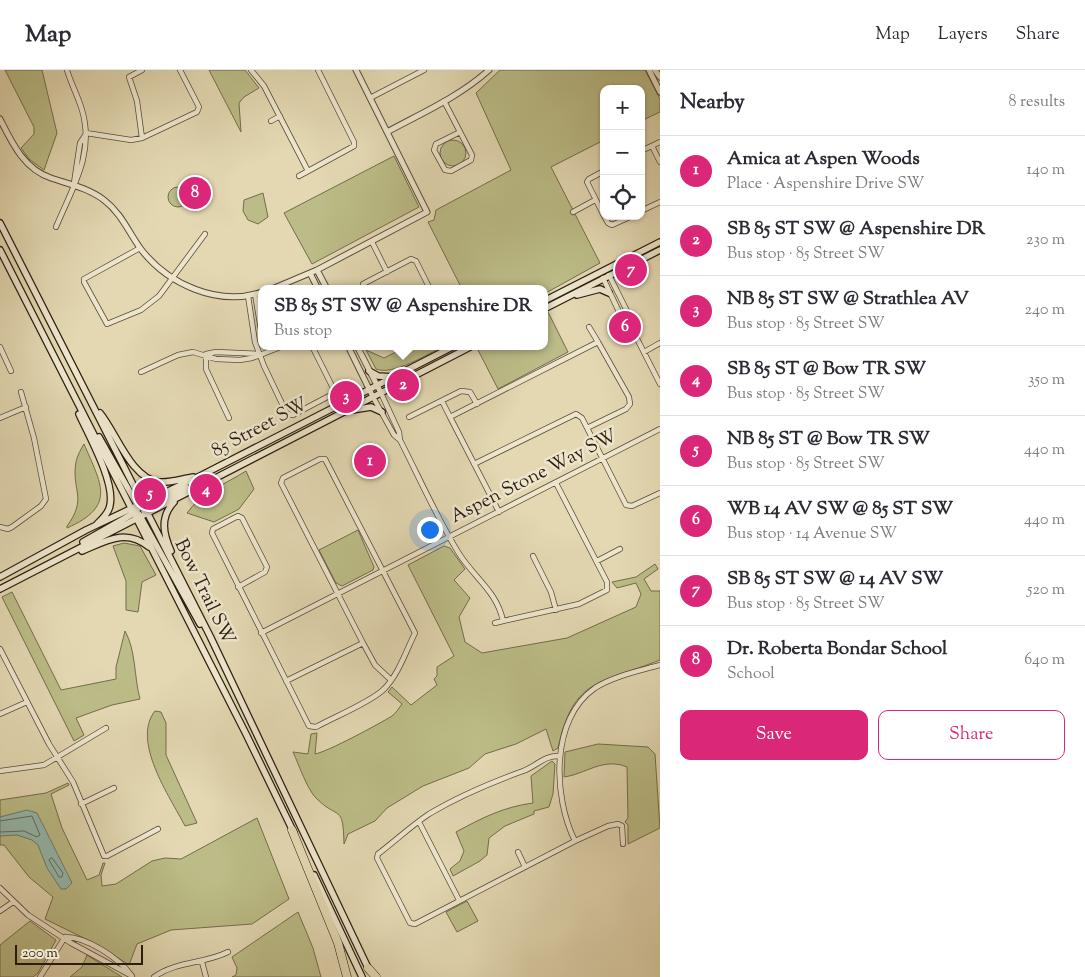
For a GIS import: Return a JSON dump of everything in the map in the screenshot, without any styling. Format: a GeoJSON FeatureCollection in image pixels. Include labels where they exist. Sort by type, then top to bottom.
{"type":"FeatureCollection","features":[{"type":"Feature","properties":{"kind":"highway"},"geometry":{"type":"LineString","coordinates":[[292,830],[338,943],[347,977]]}},
{"type":"Feature","properties":{"kind":"highway"},"geometry":{"type":"LineString","coordinates":[[368,968],[376,977]]}},
{"type":"Feature","properties":{"kind":"main road","name":"Bow Trail SW"},"geometry":{"type":"LineString","coordinates":[[0,223],[94,406],[140,512],[152,549],[292,830],[362,977]]}},
{"type":"Feature","properties":{"kind":"main road"},"geometry":{"type":"LineString","coordinates":[[548,299],[660,242]]}},
{"type":"Feature","properties":{"kind":"main road"},"geometry":{"type":"LineString","coordinates":[[0,250],[66,379],[221,661]]}},
{"type":"Feature","properties":{"kind":"main road"},"geometry":{"type":"LineString","coordinates":[[548,307],[660,250]]}},
{"type":"Feature","properties":{"kind":"main road"},"geometry":{"type":"LineString","coordinates":[[570,296],[600,289],[609,293]]}},
{"type":"Feature","properties":{"kind":"main road","name":"85 Street SW"},"geometry":{"type":"LineString","coordinates":[[0,589],[70,553],[202,475],[446,350]]}},
{"type":"Feature","properties":{"kind":"main road","name":"85 Street SW"},"geometry":{"type":"LineString","coordinates":[[0,577],[86,530],[178,499],[464,350]]}},
{"type":"Feature","properties":{"kind":"main road"},"geometry":{"type":"LineString","coordinates":[[369,371],[378,376],[394,377]]}},
{"type":"Feature","properties":{"kind":"main road"},"geometry":{"type":"LineString","coordinates":[[66,379],[104,472],[110,495],[108,511],[98,523],[86,530]]}},
{"type":"Feature","properties":{"kind":"main road"},"geometry":{"type":"LineString","coordinates":[[94,406],[108,422],[136,468],[146,478],[158,482],[172,482],[202,475]]}},
{"type":"Feature","properties":{"kind":"main road"},"geometry":{"type":"LineString","coordinates":[[347,410],[371,407],[382,412]]}},
{"type":"Feature","properties":{"kind":"main road"},"geometry":{"type":"LineString","coordinates":[[140,512],[238,456]]}},
{"type":"Feature","properties":{"kind":"main road"},"geometry":{"type":"LineString","coordinates":[[178,499],[166,514],[164,533],[210,636]]}},
{"type":"Feature","properties":{"kind":"main road","name":"Bow Trail SW"},"geometry":{"type":"LineString","coordinates":[[140,512],[210,636],[372,977]]}},
{"type":"Feature","properties":{"kind":"main road"},"geometry":{"type":"LineString","coordinates":[[58,559],[124,536],[140,540],[152,549]]}},
{"type":"Feature","properties":{"kind":"main road"},"geometry":{"type":"LineString","coordinates":[[11,572],[16,581]]}},
{"type":"Feature","properties":{"kind":"street"},"geometry":{"type":"LineString","coordinates":[[56,227],[74,185],[80,143],[86,133],[82,110],[67,70]]}},
{"type":"Feature","properties":{"kind":"street"},"geometry":{"type":"LineString","coordinates":[[142,70],[129,77],[137,101],[142,138]]}},
{"type":"Feature","properties":{"kind":"street"},"geometry":{"type":"LineString","coordinates":[[86,133],[131,140],[142,138],[197,112],[199,107],[180,70]]}},
{"type":"Feature","properties":{"kind":"street"},"geometry":{"type":"LineString","coordinates":[[251,70],[264,86],[308,171]]}},
{"type":"Feature","properties":{"kind":"street"},"geometry":{"type":"LineString","coordinates":[[299,176],[354,146],[354,142],[318,70]]}},
{"type":"Feature","properties":{"kind":"street"},"geometry":{"type":"LineString","coordinates":[[282,285],[317,270],[427,212],[356,70]]}},
{"type":"Feature","properties":{"kind":"street"},"geometry":{"type":"LineString","coordinates":[[370,98],[424,70]]}},
{"type":"Feature","properties":{"kind":"street"},"geometry":{"type":"LineString","coordinates":[[387,132],[444,102],[470,86],[489,70]]}},
{"type":"Feature","properties":{"kind":"street"},"geometry":{"type":"LineString","coordinates":[[650,70],[660,92]]}},
{"type":"Feature","properties":{"kind":"street"},"geometry":{"type":"LineString","coordinates":[[655,70],[660,77]]}},
{"type":"Feature","properties":{"kind":"street"},"geometry":{"type":"LineString","coordinates":[[444,102],[460,132],[472,155],[471,160],[451,171],[445,170],[434,150],[436,144],[460,132]]}},
{"type":"Feature","properties":{"kind":"street"},"geometry":{"type":"LineString","coordinates":[[271,121],[280,116]]}},
{"type":"Feature","properties":{"kind":"street"},"geometry":{"type":"LineString","coordinates":[[0,119],[24,160],[49,177],[92,192],[116,211],[140,248],[156,265],[174,278],[193,289],[212,295],[248,296],[258,293]]}},
{"type":"Feature","properties":{"kind":"street"},"geometry":{"type":"LineString","coordinates":[[645,149],[660,142]]}},
{"type":"Feature","properties":{"kind":"street"},"geometry":{"type":"LineString","coordinates":[[652,146],[660,162]]}},
{"type":"Feature","properties":{"kind":"street"},"geometry":{"type":"LineString","coordinates":[[600,173],[588,180],[600,208]]}},
{"type":"Feature","properties":{"kind":"street"},"geometry":{"type":"LineString","coordinates":[[573,212],[596,200]]}},
{"type":"Feature","properties":{"kind":"street"},"geometry":{"type":"LineString","coordinates":[[645,209],[660,202]]}},
{"type":"Feature","properties":{"kind":"street"},"geometry":{"type":"LineString","coordinates":[[606,220],[612,225],[623,220]]}},
{"type":"Feature","properties":{"kind":"street"},"geometry":{"type":"LineString","coordinates":[[140,248],[84,279],[104,323],[109,325],[141,310],[159,296],[205,234]]}},
{"type":"Feature","properties":{"kind":"street"},"geometry":{"type":"LineString","coordinates":[[372,242],[387,272]]}},
{"type":"Feature","properties":{"kind":"street"},"geometry":{"type":"LineString","coordinates":[[363,285],[412,259],[416,261],[428,285]]}},
{"type":"Feature","properties":{"kind":"street"},"geometry":{"type":"LineString","coordinates":[[317,270],[325,285]]}},
{"type":"Feature","properties":{"kind":"street"},"geometry":{"type":"LineString","coordinates":[[629,323],[621,316],[602,279],[604,271],[610,276],[627,311],[629,323],[660,384]]}},
{"type":"Feature","properties":{"kind":"street"},"geometry":{"type":"LineString","coordinates":[[310,273],[316,285]]}},
{"type":"Feature","properties":{"kind":"street"},"geometry":{"type":"LineString","coordinates":[[255,294],[258,312]]}},
{"type":"Feature","properties":{"kind":"street"},"geometry":{"type":"LineString","coordinates":[[248,296],[255,342],[258,348]]}},
{"type":"Feature","properties":{"kind":"street"},"geometry":{"type":"LineString","coordinates":[[588,428],[626,409],[630,404],[629,397],[589,327]]}},
{"type":"Feature","properties":{"kind":"street"},"geometry":{"type":"LineString","coordinates":[[450,417],[598,342]]}},
{"type":"Feature","properties":{"kind":"street"},"geometry":{"type":"LineString","coordinates":[[644,352],[660,343]]}},
{"type":"Feature","properties":{"kind":"street"},"geometry":{"type":"LineString","coordinates":[[0,347],[2,358],[11,370]]}},
{"type":"Feature","properties":{"kind":"street"},"geometry":{"type":"LineString","coordinates":[[259,350],[264,366],[287,414],[293,415],[331,395],[334,390],[314,350]]}},
{"type":"Feature","properties":{"kind":"street"},"geometry":{"type":"LineString","coordinates":[[261,354],[262,350]]}},
{"type":"Feature","properties":{"kind":"street"},"geometry":{"type":"LineString","coordinates":[[142,372],[178,355],[193,352],[206,354],[216,359],[240,360],[272,350]]}},
{"type":"Feature","properties":{"kind":"street"},"geometry":{"type":"LineString","coordinates":[[350,350],[373,397],[394,434],[400,440],[450,537],[465,562],[490,589],[504,621]]}},
{"type":"Feature","properties":{"kind":"street"},"geometry":{"type":"LineString","coordinates":[[359,350],[399,432],[400,440]]}},
{"type":"Feature","properties":{"kind":"street"},"geometry":{"type":"LineString","coordinates":[[206,354],[216,352],[261,354]]}},
{"type":"Feature","properties":{"kind":"street"},"geometry":{"type":"LineString","coordinates":[[206,354],[206,369],[229,418]]}},
{"type":"Feature","properties":{"kind":"street"},"geometry":{"type":"LineString","coordinates":[[409,417],[464,390],[470,392],[476,404]]}},
{"type":"Feature","properties":{"kind":"street"},"geometry":{"type":"LineString","coordinates":[[0,527],[8,529],[12,527],[41,506],[46,499],[21,392]]}},
{"type":"Feature","properties":{"kind":"street"},"geometry":{"type":"LineString","coordinates":[[442,401],[498,512]]}},
{"type":"Feature","properties":{"kind":"street"},"geometry":{"type":"LineString","coordinates":[[0,418],[26,407]]}},
{"type":"Feature","properties":{"kind":"street"},"geometry":{"type":"LineString","coordinates":[[474,464],[571,414],[579,415],[588,428],[602,459],[628,506],[632,506],[660,493]]}},
{"type":"Feature","properties":{"kind":"street","name":"Aspen Stone Way SW"},"geometry":{"type":"LineString","coordinates":[[261,633],[660,429]]}},
{"type":"Feature","properties":{"kind":"street"},"geometry":{"type":"LineString","coordinates":[[238,587],[265,572],[267,568],[242,518],[238,516],[212,530],[238,587],[307,723],[313,727],[378,694],[391,680],[415,633],[326,461],[320,459],[283,478],[281,483],[375,665],[391,680]]}},
{"type":"Feature","properties":{"kind":"street"},"geometry":{"type":"LineString","coordinates":[[495,623],[579,604],[606,590],[607,582],[556,483]]}},
{"type":"Feature","properties":{"kind":"street"},"geometry":{"type":"LineString","coordinates":[[597,561],[620,549]]}},
{"type":"Feature","properties":{"kind":"street"},"geometry":{"type":"LineString","coordinates":[[533,556],[551,592],[556,610]]}},
{"type":"Feature","properties":{"kind":"street"},"geometry":{"type":"LineString","coordinates":[[286,681],[363,643]]}},
{"type":"Feature","properties":{"kind":"street"},"geometry":{"type":"LineString","coordinates":[[0,649],[57,758],[73,782],[104,856],[158,829]]}},
{"type":"Feature","properties":{"kind":"street"},"geometry":{"type":"LineString","coordinates":[[575,840],[562,810],[560,756],[566,726],[583,698],[596,688],[615,678],[660,664]]}},
{"type":"Feature","properties":{"kind":"street"},"geometry":{"type":"LineString","coordinates":[[0,714],[27,702]]}},
{"type":"Feature","properties":{"kind":"street"},"geometry":{"type":"LineString","coordinates":[[0,771],[39,766],[57,758],[106,728]]}},
{"type":"Feature","properties":{"kind":"street"},"geometry":{"type":"LineString","coordinates":[[560,756],[552,755],[524,771],[489,783],[442,807],[419,822],[378,854],[376,858],[410,923],[415,924],[575,840],[608,826],[618,824],[622,826],[623,844]]}},
{"type":"Feature","properties":{"kind":"street"},"geometry":{"type":"LineString","coordinates":[[81,804],[114,788]]}},
{"type":"Feature","properties":{"kind":"street"},"geometry":{"type":"LineString","coordinates":[[419,822],[459,900]]}},
{"type":"Feature","properties":{"kind":"street"},"geometry":{"type":"LineString","coordinates":[[518,852],[525,867]]}},
{"type":"Feature","properties":{"kind":"street"},"geometry":{"type":"LineString","coordinates":[[0,888],[13,902],[35,920],[65,937],[74,937],[98,949],[126,967],[132,976]]}},
{"type":"Feature","properties":{"kind":"street"},"geometry":{"type":"LineString","coordinates":[[0,911],[13,902]]}},
{"type":"Feature","properties":{"kind":"street"},"geometry":{"type":"LineString","coordinates":[[40,977],[65,937]]}},
{"type":"Feature","properties":{"kind":"street"},"geometry":{"type":"LineString","coordinates":[[154,977],[179,965],[202,962],[228,952]]}},
{"type":"Feature","properties":{"kind":"street"},"geometry":{"type":"LineString","coordinates":[[202,962],[206,977]]}},
{"type":"Feature","properties":{"kind":"green space"},"geometry":{"type":"Polygon","coordinates":[[[5,70],[42,70],[57,133],[44,170],[29,159],[21,148],[34,134],[34,127],[5,70]]]}},
{"type":"Feature","properties":{"kind":"green space"},"geometry":{"type":"Polygon","coordinates":[[[209,70],[245,70],[259,88],[244,97],[239,103],[241,132],[209,70]]]}},
{"type":"Feature","properties":{"kind":"green space"},"geometry":{"type":"Polygon","coordinates":[[[500,70],[645,70],[660,99],[660,112],[645,119],[645,85],[600,85],[600,142],[551,167],[600,263],[548,292],[548,285],[460,285],[428,222],[434,220],[436,210],[511,170],[476,93],[500,70]]]}},
{"type":"Feature","properties":{"kind":"green space"},"geometry":{"type":"Polygon","coordinates":[[[453,140],[462,144],[466,153],[462,162],[453,166],[444,162],[440,153],[444,144],[453,140]]]}},
{"type":"Feature","properties":{"kind":"green space"},"geometry":{"type":"Polygon","coordinates":[[[394,156],[419,207],[312,264],[284,213],[394,156]]]}},
{"type":"Feature","properties":{"kind":"green space"},"geometry":{"type":"Polygon","coordinates":[[[178,187],[185,190],[188,197],[185,204],[178,207],[171,204],[168,197],[171,190],[178,187]]]}},
{"type":"Feature","properties":{"kind":"green space"},"geometry":{"type":"Polygon","coordinates":[[[263,193],[268,217],[258,224],[248,220],[243,211],[244,200],[263,193]]]}},
{"type":"Feature","properties":{"kind":"green space"},"geometry":{"type":"Polygon","coordinates":[[[548,312],[568,352],[498,389],[478,350],[548,350],[548,312]]]}},
{"type":"Feature","properties":{"kind":"green space"},"geometry":{"type":"Polygon","coordinates":[[[366,350],[384,358],[400,350],[436,350],[401,367],[383,370],[376,369],[366,350]]]}},
{"type":"Feature","properties":{"kind":"green space"},"geometry":{"type":"Polygon","coordinates":[[[84,444],[96,471],[101,493],[99,502],[93,511],[83,520],[67,528],[77,508],[76,462],[84,444]]]}},
{"type":"Feature","properties":{"kind":"green space"},"geometry":{"type":"Polygon","coordinates":[[[246,471],[254,489],[239,509],[214,522],[187,513],[192,506],[214,489],[246,471]]]}},
{"type":"Feature","properties":{"kind":"green space"},"geometry":{"type":"Polygon","coordinates":[[[358,530],[374,567],[373,570],[342,586],[336,583],[319,550],[358,530]]]}},
{"type":"Feature","properties":{"kind":"green space"},"geometry":{"type":"Polygon","coordinates":[[[124,543],[140,546],[156,575],[142,582],[138,612],[126,610],[126,581],[113,546],[124,543]]]}},
{"type":"Feature","properties":{"kind":"green space"},"geometry":{"type":"Polygon","coordinates":[[[444,546],[450,548],[465,569],[454,580],[470,598],[459,617],[465,642],[482,653],[567,638],[636,607],[641,594],[636,583],[617,588],[612,582],[636,577],[655,564],[658,569],[644,579],[651,591],[660,591],[660,660],[606,679],[582,695],[572,708],[564,725],[558,748],[553,751],[546,729],[516,744],[485,754],[469,768],[423,786],[387,808],[375,821],[348,834],[344,844],[341,817],[324,805],[313,794],[306,783],[293,752],[308,754],[311,734],[317,733],[315,754],[341,743],[392,716],[402,704],[388,692],[392,687],[411,705],[437,685],[434,679],[437,676],[437,667],[454,656],[408,565],[444,546]]]}},
{"type":"Feature","properties":{"kind":"green space"},"geometry":{"type":"Polygon","coordinates":[[[12,592],[61,690],[116,679],[116,667],[125,631],[129,638],[133,655],[140,699],[112,705],[76,718],[84,735],[74,741],[2,597],[12,592]]]}},
{"type":"Feature","properties":{"kind":"green space"},"geometry":{"type":"Polygon","coordinates":[[[155,711],[161,712],[166,723],[166,755],[197,823],[185,826],[155,769],[147,738],[149,723],[155,711]]]}},
{"type":"Feature","properties":{"kind":"green space"},"geometry":{"type":"Polygon","coordinates":[[[598,744],[648,747],[655,754],[660,828],[628,844],[628,825],[625,822],[628,818],[627,767],[618,764],[602,765],[564,777],[565,752],[598,744]]]}},
{"type":"Feature","properties":{"kind":"green space"},"geometry":{"type":"Polygon","coordinates":[[[552,761],[555,764],[553,794],[549,807],[534,811],[534,814],[505,826],[489,838],[487,855],[453,876],[450,869],[460,861],[464,851],[456,832],[502,810],[533,803],[531,776],[552,761]]]}},
{"type":"Feature","properties":{"kind":"green space"},"geometry":{"type":"Polygon","coordinates":[[[68,783],[69,785],[51,794],[62,828],[87,880],[99,875],[103,863],[105,863],[101,875],[102,886],[116,884],[152,861],[165,858],[181,859],[257,818],[289,899],[252,924],[171,930],[137,944],[129,965],[98,945],[45,919],[53,897],[29,877],[4,845],[0,845],[0,800],[46,793],[68,783]]]}},
{"type":"Feature","properties":{"kind":"green space"},"geometry":{"type":"Polygon","coordinates":[[[467,901],[478,921],[457,932],[446,912],[467,901]]]}},
{"type":"Feature","properties":{"kind":"green space"},"geometry":{"type":"Polygon","coordinates":[[[298,912],[313,948],[321,977],[232,977],[236,975],[237,968],[232,957],[298,912]]]}},
{"type":"Feature","properties":{"kind":"green space"},"geometry":{"type":"Polygon","coordinates":[[[30,921],[56,940],[38,973],[33,977],[0,977],[0,945],[30,921]]]}},
{"type":"Feature","properties":{"kind":"green space"},"geometry":{"type":"Polygon","coordinates":[[[87,955],[122,977],[70,977],[82,967],[87,955]]]}},
{"type":"Feature","properties":{"kind":"water"},"geometry":{"type":"Polygon","coordinates":[[[27,810],[37,813],[72,883],[66,889],[61,889],[47,868],[38,845],[32,840],[17,835],[0,836],[0,817],[27,810]]]}},
{"type":"Feature","properties":{"kind":"place","name":"Dr. Roberta Bondar School"},"geometry":{"type":"Point","coordinates":[195,193]}},
{"type":"Feature","properties":{"kind":"place","name":"SB 85 ST SW @ 14 AV SW"},"geometry":{"type":"Point","coordinates":[631,270]}},
{"type":"Feature","properties":{"kind":"place","name":"WB 14 AV SW @ 85 ST SW"},"geometry":{"type":"Point","coordinates":[625,327]}},
{"type":"Feature","properties":{"kind":"place","name":"SB 85 ST SW @ Aspenshire DR"},"geometry":{"type":"Point","coordinates":[403,385]}},
{"type":"Feature","properties":{"kind":"place","name":"NB 85 ST SW @ Strathlea AV"},"geometry":{"type":"Point","coordinates":[346,397]}},
{"type":"Feature","properties":{"kind":"place","name":"Amica at Aspen Woods"},"geometry":{"type":"Point","coordinates":[370,461]}},
{"type":"Feature","properties":{"kind":"place","name":"SB 85 ST @ Bow TR SW"},"geometry":{"type":"Point","coordinates":[206,490]}},
{"type":"Feature","properties":{"kind":"place","name":"NB 85 ST @ Bow TR SW"},"geometry":{"type":"Point","coordinates":[150,494]}}]}
